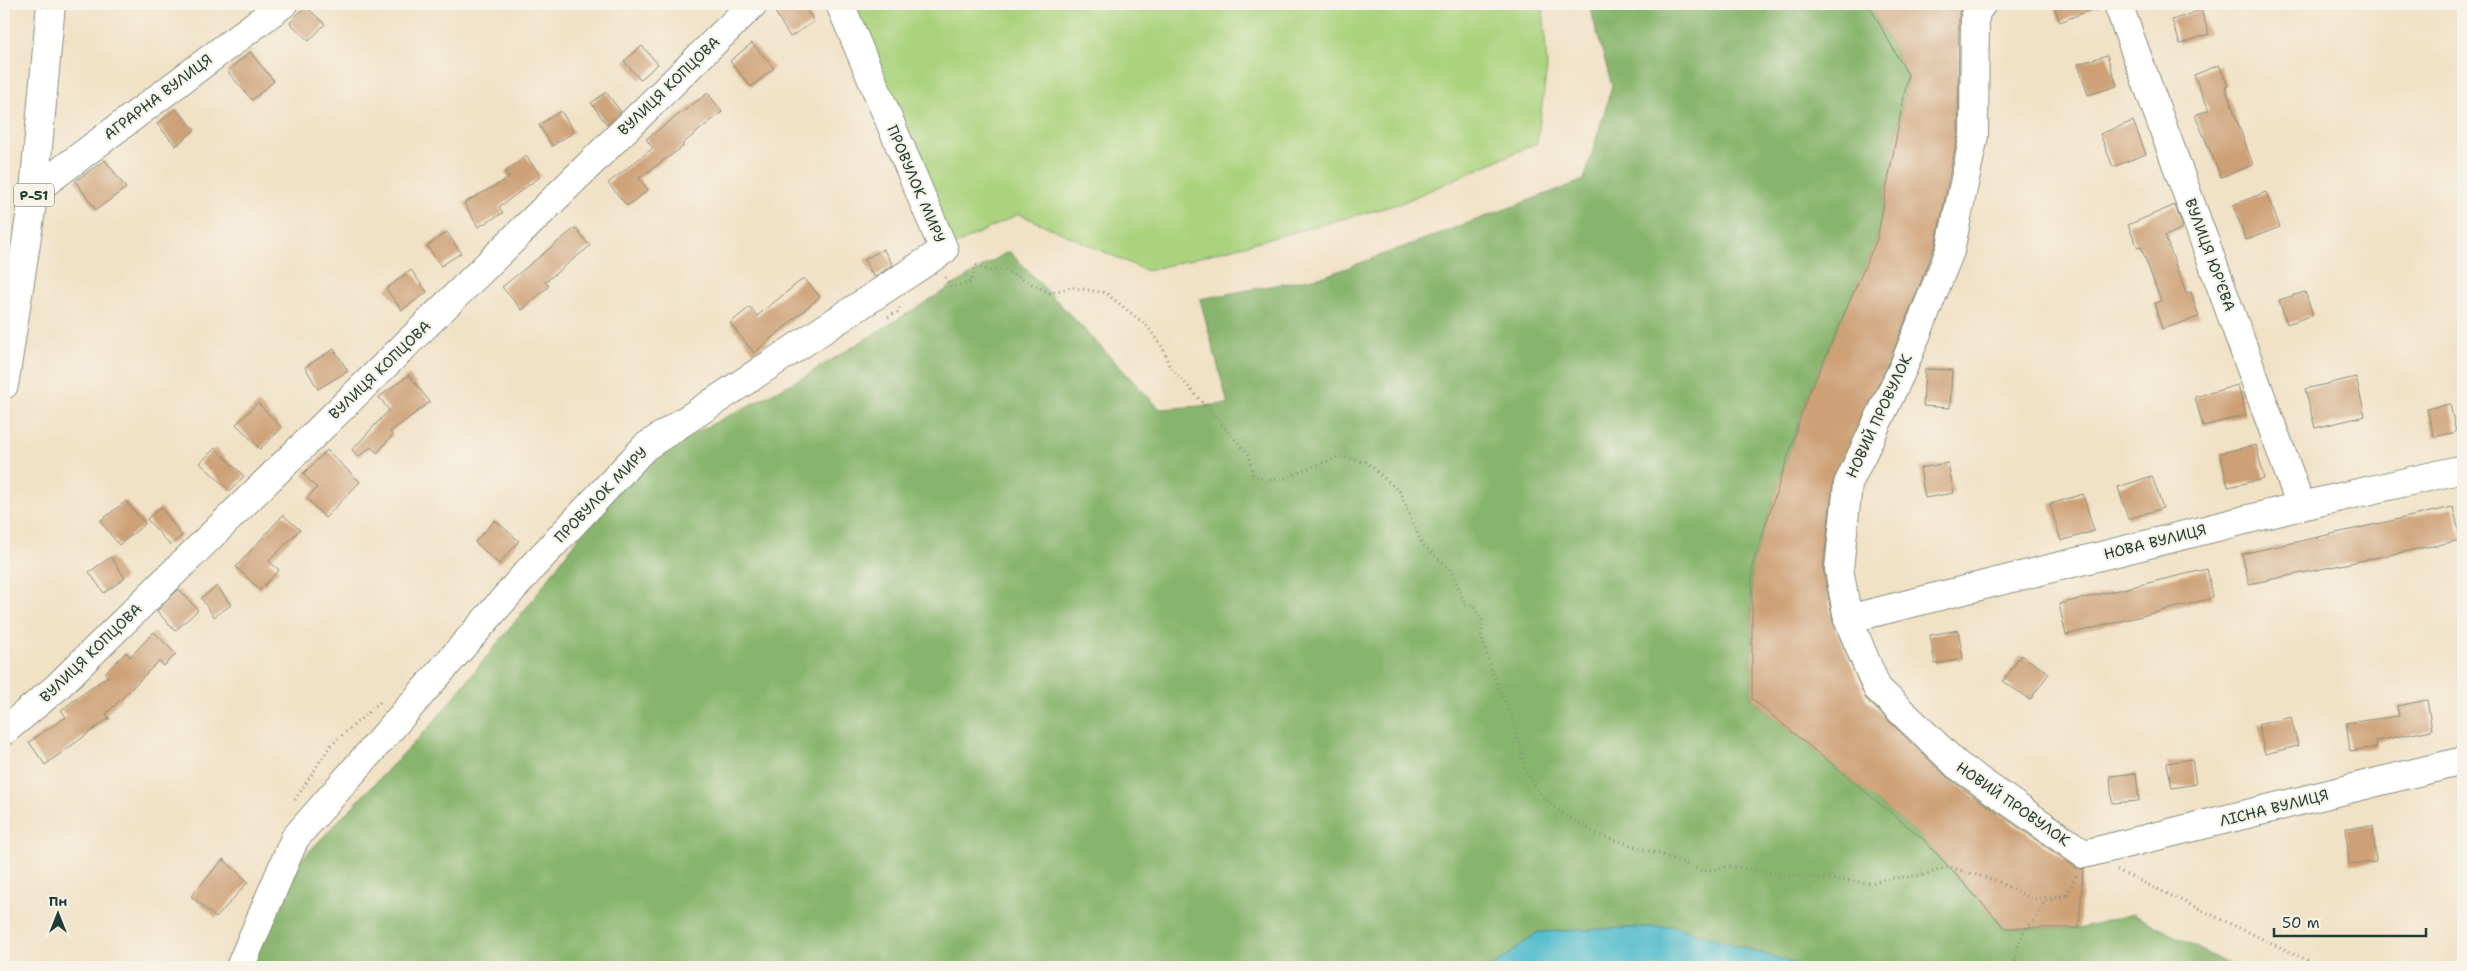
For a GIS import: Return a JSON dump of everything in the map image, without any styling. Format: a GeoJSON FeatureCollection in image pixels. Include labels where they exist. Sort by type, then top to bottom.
{"type":"FeatureCollection","features":[{"type":"Feature","properties":{"kind":"street","name":"Р-51"},"geometry":{"type":"LineString","coordinates":[[4,385],[34,191],[51,4]]}},
{"type":"Feature","properties":{"kind":"street","name":"АГРАРНА ВУЛИЦЯ"},"geometry":{"type":"LineString","coordinates":[[34,191],[283,4]]}},
{"type":"Feature","properties":{"kind":"street","name":"ВУЛИЦЯ КОПЦОВА"},"geometry":{"type":"LineString","coordinates":[[4,731],[56,688],[753,4]]}},
{"type":"Feature","properties":{"kind":"street","name":"ПРОВУЛОК МИРУ"},"geometry":{"type":"LineString","coordinates":[[240,967],[295,838],[532,567],[645,447],[944,250],[840,4]]}},
{"type":"Feature","properties":{"kind":"street","name":"ВУЛИЦЯ ЮР'ЄВА"},"geometry":{"type":"LineString","coordinates":[[2118,4],[2301,506]]}},
{"type":"Feature","properties":{"kind":"street","name":"НОВИЙ ПРОВУЛОК"},"geometry":{"type":"LineString","coordinates":[[1975,7],[1974,136],[1950,251],[1903,368],[1848,484],[1840,569],[1848,619],[1877,688],[1957,765],[2084,854]]}},
{"type":"Feature","properties":{"kind":"street","name":"НОВА ВУЛИЦЯ"},"geometry":{"type":"LineString","coordinates":[[1848,619],[2301,506],[2463,469]]}},
{"type":"Feature","properties":{"kind":"street","name":"ЛІСНА ВУЛИЦЯ"},"geometry":{"type":"LineString","coordinates":[[2084,854],[2463,761]]}},
{"type":"Feature","properties":{"kind":"path"},"geometry":{"type":"LineString","coordinates":[[942,271],[951,287],[971,282],[976,265],[988,271],[1004,270],[1050,293],[1071,287],[1106,293],[1147,326],[1163,348],[1169,365],[1249,455],[1253,474],[1265,481],[1285,478],[1340,456],[1366,462],[1376,470],[1400,492],[1422,544],[1452,571],[1465,605],[1473,605],[1482,620],[1482,635],[1492,672],[1520,744],[1525,771],[1542,796],[1564,815],[1599,835],[1655,852],[1703,871],[1729,866],[1778,874],[1872,882],[1924,875],[1949,867],[1997,881],[2032,899],[2068,895],[2044,902],[2036,919],[2024,931],[2016,950],[2014,967]]}},
{"type":"Feature","properties":{"kind":"path"},"geometry":{"type":"LineString","coordinates":[[882,320],[898,312],[902,305]]}},
{"type":"Feature","properties":{"kind":"path"},"geometry":{"type":"LineString","coordinates":[[292,803],[330,746],[384,698]]}},
{"type":"Feature","properties":{"kind":"path"},"geometry":{"type":"LineString","coordinates":[[2084,854],[2322,967]]}},
{"type":"Feature","properties":{"kind":"green space"},"geometry":{"type":"Polygon","coordinates":[[[840,4],[1543,4],[1547,67],[1537,143],[1399,204],[1147,271],[1019,214],[944,250],[840,4]]]}},
{"type":"Feature","properties":{"kind":"green space"},"geometry":{"type":"Polygon","coordinates":[[[1589,4],[1868,4],[1908,75],[1877,239],[1806,401],[1752,566],[1752,699],[1922,838],[2005,928],[2079,928],[2133,914],[2233,967],[1805,967],[1674,926],[1538,932],[1493,967],[238,967],[298,863],[432,724],[531,602],[631,466],[802,378],[1009,251],[1160,409],[1228,404],[1200,299],[1325,276],[1584,180],[1612,86],[1589,4]]]}},
{"type":"Feature","properties":{"kind":"water"},"geometry":{"type":"Polygon","coordinates":[[[1674,926],[1805,967],[1493,967],[1538,932],[1674,926]]]}},
{"type":"Feature","properties":{"kind":"building"},"geometry":{"type":"Polygon","coordinates":[[[788,4],[803,4],[814,22],[790,37],[775,12],[788,4]]]}},
{"type":"Feature","properties":{"kind":"building"},"geometry":{"type":"Polygon","coordinates":[[[1868,4],[1962,4],[1959,13],[1958,134],[1935,246],[1889,362],[1833,482],[1823,568],[1833,622],[1866,699],[1948,778],[2075,867],[2083,869],[2079,928],[2005,928],[1922,838],[1752,699],[1752,566],[1806,401],[1877,239],[1908,75],[1868,4]]]}},
{"type":"Feature","properties":{"kind":"building"},"geometry":{"type":"Polygon","coordinates":[[[2053,4],[2103,4],[2103,5],[2060,22],[2053,4]]]}},
{"type":"Feature","properties":{"kind":"building"},"geometry":{"type":"Polygon","coordinates":[[[305,6],[325,24],[309,41],[290,23],[305,6]]]}},
{"type":"Feature","properties":{"kind":"building"},"geometry":{"type":"Polygon","coordinates":[[[2201,10],[2209,34],[2180,44],[2172,20],[2201,10]]]}},
{"type":"Feature","properties":{"kind":"building"},"geometry":{"type":"Polygon","coordinates":[[[752,43],[774,68],[751,87],[730,61],[752,43]]]}},
{"type":"Feature","properties":{"kind":"building"},"geometry":{"type":"Polygon","coordinates":[[[642,46],[658,64],[640,80],[624,61],[642,46]]]}},
{"type":"Feature","properties":{"kind":"building"},"geometry":{"type":"Polygon","coordinates":[[[250,52],[274,81],[252,100],[227,71],[250,52]]]}},
{"type":"Feature","properties":{"kind":"building"},"geometry":{"type":"Polygon","coordinates":[[[2107,55],[2117,86],[2088,95],[2078,64],[2107,55]]]}},
{"type":"Feature","properties":{"kind":"building"},"geometry":{"type":"Polygon","coordinates":[[[2219,65],[2228,86],[2225,87],[2253,165],[2221,177],[2195,115],[2209,110],[2194,75],[2219,65]]]}},
{"type":"Feature","properties":{"kind":"building"},"geometry":{"type":"Polygon","coordinates":[[[606,92],[621,112],[607,125],[591,103],[606,92]]]}},
{"type":"Feature","properties":{"kind":"building"},"geometry":{"type":"Polygon","coordinates":[[[708,93],[722,112],[682,144],[684,146],[639,178],[648,190],[627,206],[608,183],[653,148],[646,139],[708,93]]]}},
{"type":"Feature","properties":{"kind":"building"},"geometry":{"type":"Polygon","coordinates":[[[176,109],[195,130],[176,146],[157,124],[176,109]]]}},
{"type":"Feature","properties":{"kind":"building"},"geometry":{"type":"Polygon","coordinates":[[[561,111],[574,132],[552,146],[539,125],[561,111]]]}},
{"type":"Feature","properties":{"kind":"building"},"geometry":{"type":"Polygon","coordinates":[[[2133,121],[2146,154],[2113,167],[2100,134],[2133,121]]]}},
{"type":"Feature","properties":{"kind":"building"},"geometry":{"type":"Polygon","coordinates":[[[526,156],[541,176],[499,207],[503,213],[478,227],[464,203],[509,178],[505,172],[526,156]]]}},
{"type":"Feature","properties":{"kind":"building"},"geometry":{"type":"Polygon","coordinates":[[[105,160],[126,188],[96,210],[75,181],[105,160]]]}},
{"type":"Feature","properties":{"kind":"building"},"geometry":{"type":"Polygon","coordinates":[[[2266,192],[2280,227],[2246,240],[2233,205],[2266,192]]]}},
{"type":"Feature","properties":{"kind":"building"},"geometry":{"type":"Polygon","coordinates":[[[2175,205],[2183,228],[2165,236],[2186,293],[2191,292],[2199,317],[2162,329],[2154,303],[2161,301],[2141,247],[2138,248],[2128,225],[2175,205]]]}},
{"type":"Feature","properties":{"kind":"building"},"geometry":{"type":"Polygon","coordinates":[[[575,228],[590,246],[545,282],[549,286],[522,310],[502,287],[575,228]]]}},
{"type":"Feature","properties":{"kind":"building"},"geometry":{"type":"Polygon","coordinates":[[[447,232],[461,253],[441,266],[427,246],[447,232]]]}},
{"type":"Feature","properties":{"kind":"building"},"geometry":{"type":"Polygon","coordinates":[[[883,249],[893,265],[874,277],[864,260],[883,249]]]}},
{"type":"Feature","properties":{"kind":"building"},"geometry":{"type":"Polygon","coordinates":[[[411,270],[427,292],[402,310],[386,289],[411,270]]]}},
{"type":"Feature","properties":{"kind":"building"},"geometry":{"type":"Polygon","coordinates":[[[804,278],[820,297],[754,353],[730,323],[750,307],[757,316],[804,278]]]}},
{"type":"Feature","properties":{"kind":"building"},"geometry":{"type":"Polygon","coordinates":[[[2305,292],[2313,315],[2287,324],[2279,300],[2305,292]]]}},
{"type":"Feature","properties":{"kind":"building"},"geometry":{"type":"Polygon","coordinates":[[[334,349],[348,371],[318,389],[305,367],[334,349]]]}},
{"type":"Feature","properties":{"kind":"building"},"geometry":{"type":"Polygon","coordinates":[[[1925,369],[1952,370],[1950,408],[1923,406],[1925,369]]]}},
{"type":"Feature","properties":{"kind":"building"},"geometry":{"type":"Polygon","coordinates":[[[409,375],[430,402],[390,432],[393,435],[377,453],[371,447],[358,457],[352,450],[389,410],[379,397],[409,375]]]}},
{"type":"Feature","properties":{"kind":"building"},"geometry":{"type":"Polygon","coordinates":[[[2356,377],[2365,416],[2315,428],[2305,389],[2356,377]]]}},
{"type":"Feature","properties":{"kind":"building"},"geometry":{"type":"Polygon","coordinates":[[[2238,385],[2246,415],[2203,426],[2195,397],[2238,385]]]}},
{"type":"Feature","properties":{"kind":"building"},"geometry":{"type":"Polygon","coordinates":[[[258,403],[282,428],[260,449],[236,424],[258,403]]]}},
{"type":"Feature","properties":{"kind":"building"},"geometry":{"type":"Polygon","coordinates":[[[2450,404],[2456,432],[2434,437],[2427,409],[2450,404]]]}},
{"type":"Feature","properties":{"kind":"building"},"geometry":{"type":"Polygon","coordinates":[[[2256,445],[2264,479],[2228,487],[2220,453],[2256,445]]]}},
{"type":"Feature","properties":{"kind":"building"},"geometry":{"type":"Polygon","coordinates":[[[215,448],[244,476],[230,491],[200,463],[215,448]]]}},
{"type":"Feature","properties":{"kind":"building"},"geometry":{"type":"Polygon","coordinates":[[[327,450],[360,482],[325,518],[307,498],[317,488],[303,474],[327,450]]]}},
{"type":"Feature","properties":{"kind":"building"},"geometry":{"type":"Polygon","coordinates":[[[1948,463],[1954,493],[1925,498],[1920,468],[1948,463]]]}},
{"type":"Feature","properties":{"kind":"building"},"geometry":{"type":"Polygon","coordinates":[[[2152,476],[2163,508],[2128,519],[2118,487],[2152,476]]]}},
{"type":"Feature","properties":{"kind":"building"},"geometry":{"type":"Polygon","coordinates":[[[2083,494],[2094,531],[2061,541],[2050,504],[2083,494]]]}},
{"type":"Feature","properties":{"kind":"building"},"geometry":{"type":"Polygon","coordinates":[[[126,501],[145,524],[119,545],[100,521],[126,501]]]}},
{"type":"Feature","properties":{"kind":"building"},"geometry":{"type":"Polygon","coordinates":[[[161,507],[182,536],[170,545],[147,519],[161,507]]]}},
{"type":"Feature","properties":{"kind":"building"},"geometry":{"type":"Polygon","coordinates":[[[2453,507],[2461,540],[2249,584],[2242,554],[2453,507]]]}},
{"type":"Feature","properties":{"kind":"building"},"geometry":{"type":"Polygon","coordinates":[[[283,515],[300,530],[269,561],[279,570],[260,590],[236,567],[283,515]]]}},
{"type":"Feature","properties":{"kind":"building"},"geometry":{"type":"Polygon","coordinates":[[[495,520],[519,541],[499,564],[475,542],[495,520]]]}},
{"type":"Feature","properties":{"kind":"building"},"geometry":{"type":"Polygon","coordinates":[[[111,557],[125,578],[104,593],[89,572],[111,557]]]}},
{"type":"Feature","properties":{"kind":"building"},"geometry":{"type":"Polygon","coordinates":[[[2207,569],[2213,598],[2066,635],[2059,604],[2207,569]]]}},
{"type":"Feature","properties":{"kind":"building"},"geometry":{"type":"Polygon","coordinates":[[[217,586],[231,605],[214,617],[201,598],[217,586]]]}},
{"type":"Feature","properties":{"kind":"building"},"geometry":{"type":"Polygon","coordinates":[[[179,589],[198,610],[175,631],[157,611],[179,589]]]}},
{"type":"Feature","properties":{"kind":"building"},"geometry":{"type":"Polygon","coordinates":[[[1958,630],[1963,659],[1935,664],[1930,635],[1958,630]]]}},
{"type":"Feature","properties":{"kind":"building"},"geometry":{"type":"Polygon","coordinates":[[[154,632],[176,654],[164,666],[159,661],[106,714],[109,718],[45,765],[29,742],[66,717],[61,710],[108,676],[105,673],[126,652],[130,657],[154,632]]]}},
{"type":"Feature","properties":{"kind":"building"},"geometry":{"type":"Polygon","coordinates":[[[2021,655],[2049,673],[2030,700],[2003,681],[2021,655]]]}},
{"type":"Feature","properties":{"kind":"building"},"geometry":{"type":"Polygon","coordinates":[[[2427,700],[2432,730],[2376,741],[2377,747],[2350,751],[2346,723],[2399,716],[2397,706],[2427,700]]]}},
{"type":"Feature","properties":{"kind":"building"},"geometry":{"type":"Polygon","coordinates":[[[2291,717],[2298,746],[2265,754],[2258,725],[2291,717]]]}},
{"type":"Feature","properties":{"kind":"building"},"geometry":{"type":"Polygon","coordinates":[[[2192,759],[2196,784],[2172,788],[2167,763],[2192,759]]]}},
{"type":"Feature","properties":{"kind":"building"},"geometry":{"type":"Polygon","coordinates":[[[2136,773],[2139,801],[2112,803],[2110,776],[2136,773]]]}},
{"type":"Feature","properties":{"kind":"building"},"geometry":{"type":"Polygon","coordinates":[[[2373,826],[2376,862],[2349,864],[2346,828],[2373,826]]]}},
{"type":"Feature","properties":{"kind":"building"},"geometry":{"type":"Polygon","coordinates":[[[223,859],[248,882],[216,918],[191,896],[223,859]]]}}]}
